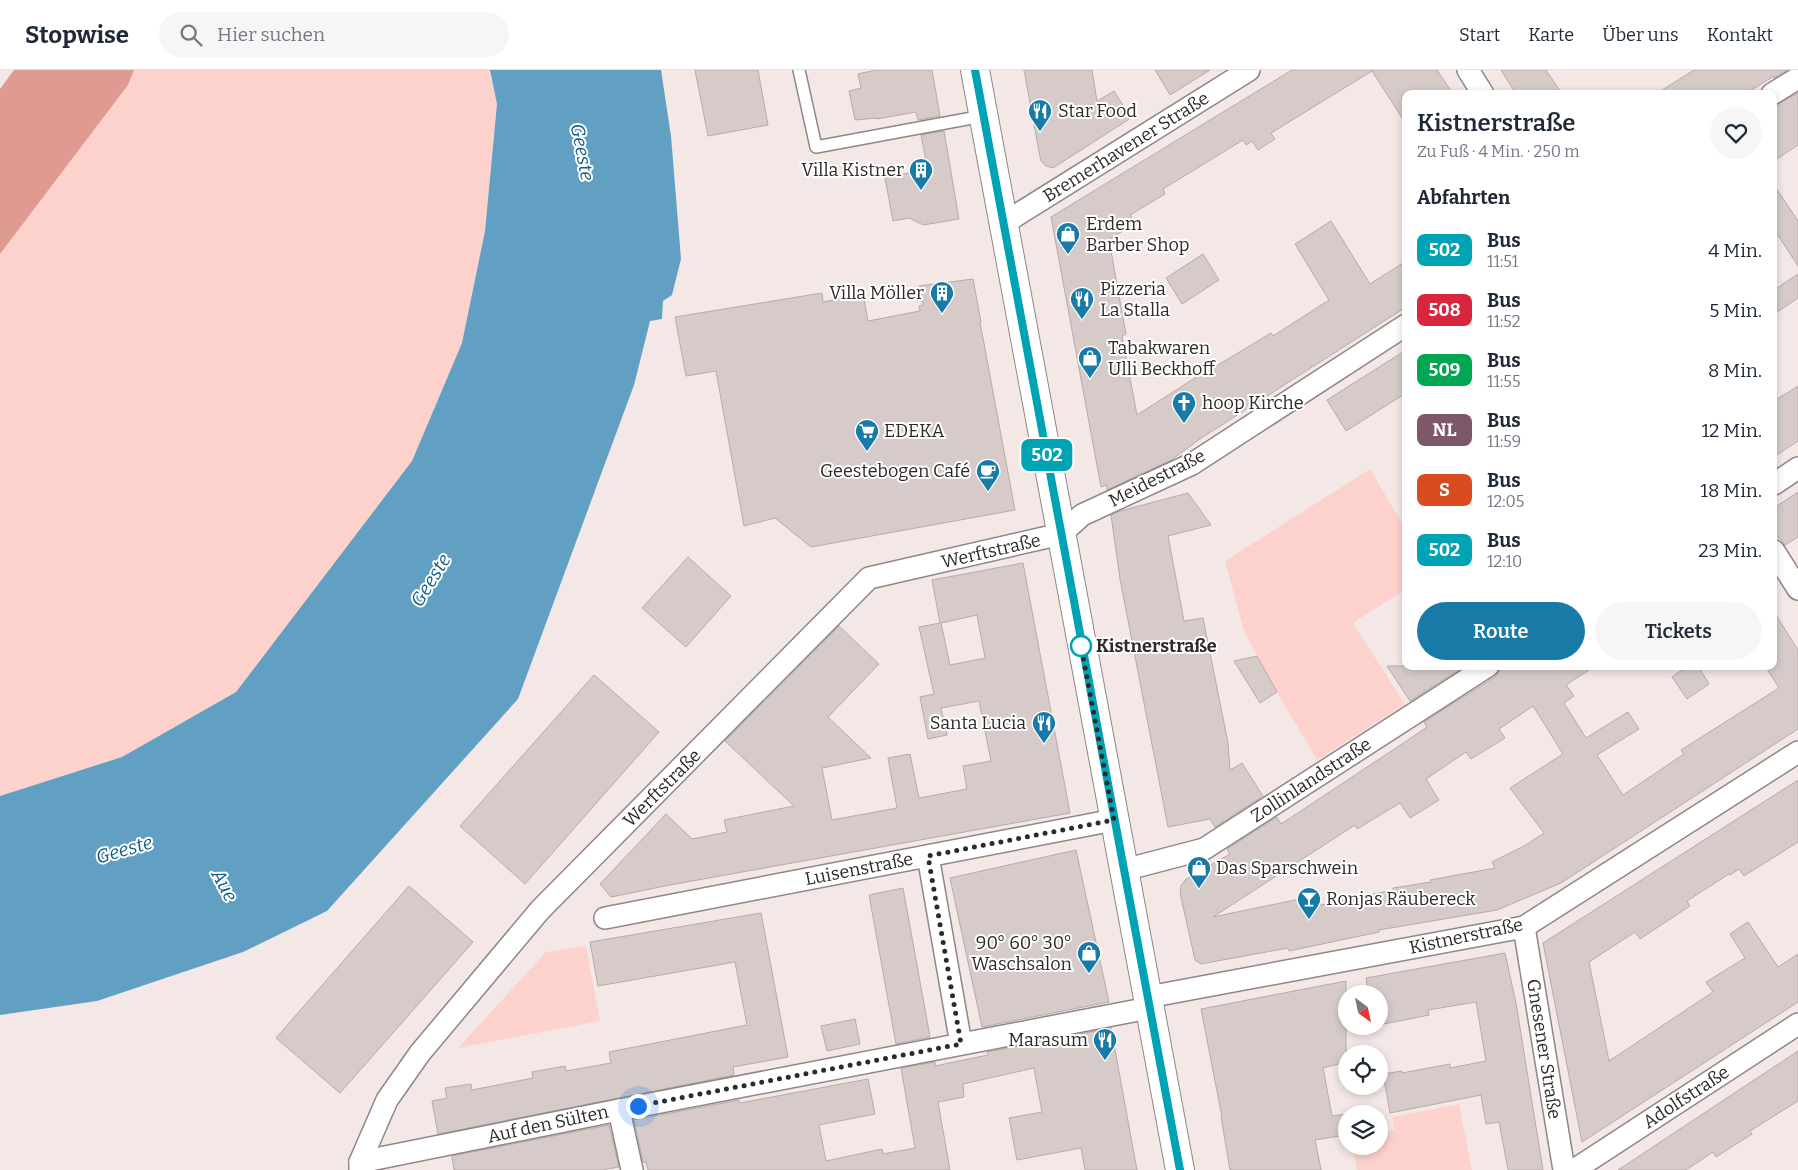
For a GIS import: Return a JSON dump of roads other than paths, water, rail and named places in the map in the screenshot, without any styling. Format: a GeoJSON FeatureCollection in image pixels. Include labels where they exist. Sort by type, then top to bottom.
{"type":"FeatureCollection","features":[{"type":"Feature","properties":{"kind":"main road"},"geometry":{"type":"LineString","coordinates":[[975,70],[1180,1170]]}},
{"type":"Feature","properties":{"kind":"street","name":"Bremerhavener Straße"},"geometry":{"type":"LineString","coordinates":[[1004,223],[1249,70]]}},
{"type":"Feature","properties":{"kind":"street"},"geometry":{"type":"LineString","coordinates":[[1468,70],[1480,90]]}},
{"type":"Feature","properties":{"kind":"street"},"geometry":{"type":"LineString","coordinates":[[1777,91],[1798,78]]}},
{"type":"Feature","properties":{"kind":"street","name":"Meidestraße"},"geometry":{"type":"LineString","coordinates":[[1061,534],[1082,515],[1192,464],[1402,328]]}},
{"type":"Feature","properties":{"kind":"street"},"geometry":{"type":"LineString","coordinates":[[1777,482],[1798,468]]}},
{"type":"Feature","properties":{"kind":"street","name":"Werftstraße"},"geometry":{"type":"LineString","coordinates":[[360,1166],[387,1100],[420,1053],[540,910],[869,578],[1061,534]]}},
{"type":"Feature","properties":{"kind":"street"},"geometry":{"type":"LineString","coordinates":[[1777,556],[1798,589]]}},
{"type":"Feature","properties":{"kind":"street","name":"Zollinlandstraße"},"geometry":{"type":"LineString","coordinates":[[1124,870],[1204,849],[1482,670]]}},
{"type":"Feature","properties":{"kind":"street","name":"Kistnerstraße"},"geometry":{"type":"LineString","coordinates":[[1149,1002],[1524,927],[1798,752]]}},
{"type":"Feature","properties":{"kind":"street","name":"Luisenstraße"},"geometry":{"type":"LineString","coordinates":[[605,918],[1114,820]]}},
{"type":"Feature","properties":{"kind":"street"},"geometry":{"type":"LineString","coordinates":[[928,856],[961,1044]]}},
{"type":"Feature","properties":{"kind":"street","name":"Gnesener Straße"},"geometry":{"type":"LineString","coordinates":[[1524,927],[1564,1170]]}},
{"type":"Feature","properties":{"kind":"street","name":"Auf den Sülten"},"geometry":{"type":"LineString","coordinates":[[360,1166],[619,1110],[961,1044],[1149,1002]]}},
{"type":"Feature","properties":{"kind":"street","name":"Adolfstraße"},"geometry":{"type":"LineString","coordinates":[[1574,1170],[1798,1024]]}},
{"type":"Feature","properties":{"kind":"street"},"geometry":{"type":"LineString","coordinates":[[619,1110],[632,1170]]}},
{"type":"Feature","properties":{"kind":"lane"},"geometry":{"type":"LineString","coordinates":[[800,70],[816,146],[983,116]]}},
{"type":"Feature","properties":{"kind":"water"},"geometry":{"type":"Polygon","coordinates":[[[490,70],[661,70],[671,136],[681,259],[672,295],[663,301],[662,319],[650,321],[634,385],[518,699],[327,911],[243,952],[97,1001],[0,1015],[0,796],[122,757],[236,692],[412,461],[462,343],[485,231],[497,104],[490,70]]]}},
{"type":"Feature","properties":{"kind":"place","name":"Star Food"},"geometry":{"type":"Point","coordinates":[1040,132]}},
{"type":"Feature","properties":{"kind":"place","name":"Villa Kistner"},"geometry":{"type":"Point","coordinates":[921,191]}},
{"type":"Feature","properties":{"kind":"place","name":"Erdem Barber Shop"},"geometry":{"type":"Point","coordinates":[1068,255]}},
{"type":"Feature","properties":{"kind":"place","name":"Villa Möller"},"geometry":{"type":"Point","coordinates":[942,314]}},
{"type":"Feature","properties":{"kind":"place","name":"Pizzeria La Stalla"},"geometry":{"type":"Point","coordinates":[1082,320]}},
{"type":"Feature","properties":{"kind":"place","name":"Tabakwaren Ulli Beckhoff"},"geometry":{"type":"Point","coordinates":[1090,379]}},
{"type":"Feature","properties":{"kind":"place","name":"hoop Kirche"},"geometry":{"type":"Point","coordinates":[1184,424]}},
{"type":"Feature","properties":{"kind":"place","name":"EDEKA"},"geometry":{"type":"Point","coordinates":[867,452]}},
{"type":"Feature","properties":{"kind":"place","name":"Geestebogen Café"},"geometry":{"type":"Point","coordinates":[988,492]}},
{"type":"Feature","properties":{"kind":"place","name":"Kistnerstraße"},"geometry":{"type":"Point","coordinates":[1081,646]}},
{"type":"Feature","properties":{"kind":"place","name":"Santa Lucia"},"geometry":{"type":"Point","coordinates":[1044,744]}},
{"type":"Feature","properties":{"kind":"place","name":"Das Sparschwein"},"geometry":{"type":"Point","coordinates":[1199,889]}},
{"type":"Feature","properties":{"kind":"place","name":"Ronjas Räubereck"},"geometry":{"type":"Point","coordinates":[1309,920]}},
{"type":"Feature","properties":{"kind":"place","name":"90° 60° 30° Waschsalon"},"geometry":{"type":"Point","coordinates":[1089,974]}},
{"type":"Feature","properties":{"kind":"place","name":"Marasum"},"geometry":{"type":"Point","coordinates":[1105,1061]}},
{"type":"Feature","properties":{"kind":"water label","name":"Geeste"},"geometry":{"type":"Point","coordinates":[583,152]}},
{"type":"Feature","properties":{"kind":"water label","name":"Geeste"},"geometry":{"type":"Point","coordinates":[430,580]}},
{"type":"Feature","properties":{"kind":"water label","name":"Geeste"},"geometry":{"type":"Point","coordinates":[124,849]}},
{"type":"Feature","properties":{"kind":"water label","name":"Aue"},"geometry":{"type":"Point","coordinates":[225,885]}}]}
